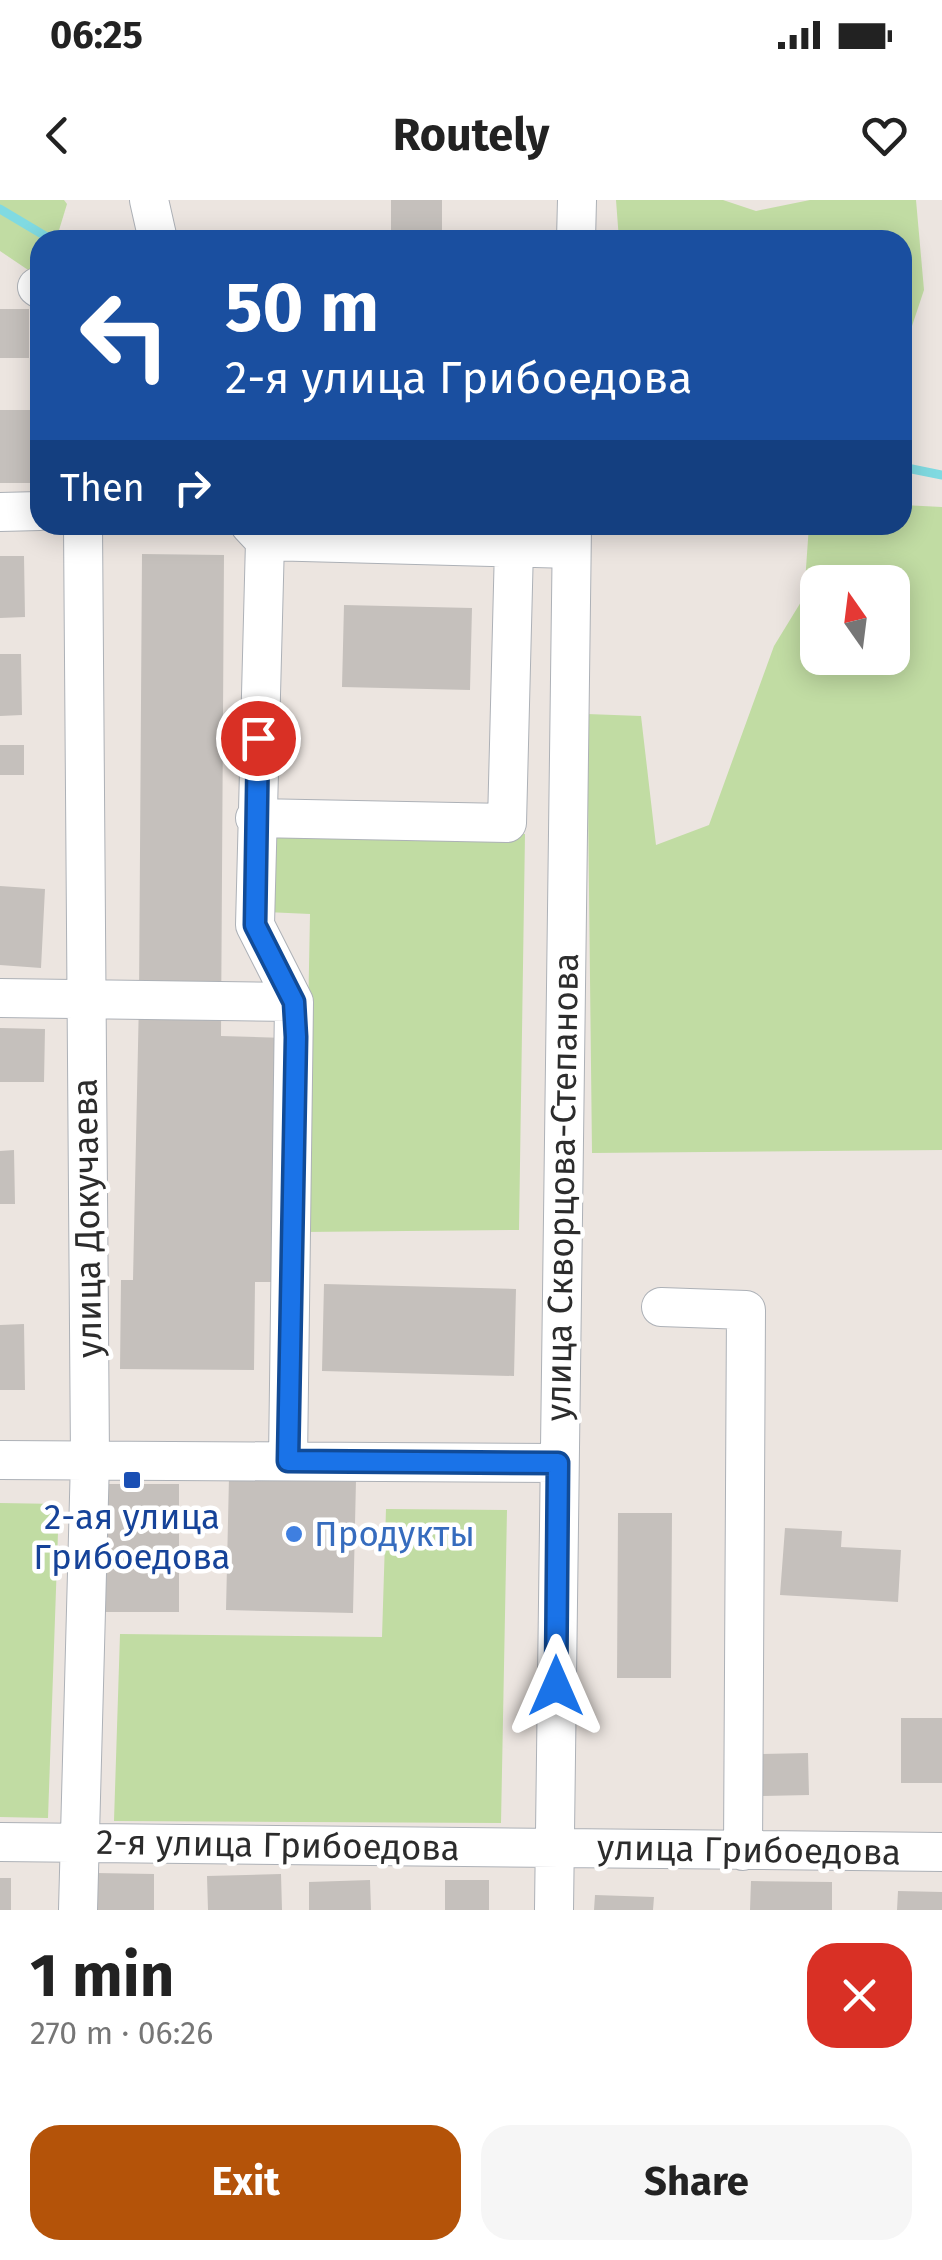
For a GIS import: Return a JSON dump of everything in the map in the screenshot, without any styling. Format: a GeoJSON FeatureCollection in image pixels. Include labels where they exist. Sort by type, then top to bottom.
{"type":"FeatureCollection","features":[{"type":"Feature","properties":{"kind":"street"},"geometry":{"type":"LineString","coordinates":[[148,200],[156,230]]}},
{"type":"Feature","properties":{"kind":"street"},"geometry":{"type":"LineString","coordinates":[[576,230],[577,200]]}},
{"type":"Feature","properties":{"kind":"street"},"geometry":{"type":"LineString","coordinates":[[0,512],[30,511]]}},
{"type":"Feature","properties":{"kind":"street","name":"улица Докучаева"},"geometry":{"type":"LineString","coordinates":[[78,1910],[90,1460],[83,535]]}},
{"type":"Feature","properties":{"kind":"street"},"geometry":{"type":"LineString","coordinates":[[257,535],[255,925],[294,1002],[288,1461]]}},
{"type":"Feature","properties":{"kind":"street"},"geometry":{"type":"LineString","coordinates":[[294,535],[514,547],[572,537]]}},
{"type":"Feature","properties":{"kind":"street","name":"улица Скворцова-Степанова"},"geometry":{"type":"LineString","coordinates":[[554,1910],[572,537]]}},
{"type":"Feature","properties":{"kind":"street"},"geometry":{"type":"LineString","coordinates":[[256,818],[508,823],[514,547]]}},
{"type":"Feature","properties":{"kind":"street"},"geometry":{"type":"LineString","coordinates":[[0,998],[294,1002]]}},
{"type":"Feature","properties":{"kind":"street"},"geometry":{"type":"LineString","coordinates":[[661,1306],[746,1310],[744,1851]]}},
{"type":"Feature","properties":{"kind":"street"},"geometry":{"type":"LineString","coordinates":[[0,1460],[558,1463]]}},
{"type":"Feature","properties":{"kind":"street","name":"2-я улица Грибоедова"},"geometry":{"type":"LineString","coordinates":[[0,1842],[555,1848]]}},
{"type":"Feature","properties":{"kind":"street","name":"улица Грибоедова"},"geometry":{"type":"LineString","coordinates":[[555,1848],[942,1852]]}},
{"type":"Feature","properties":{"kind":"green space"},"geometry":{"type":"Polygon","coordinates":[[[0,200],[64,200],[67,204],[59,230],[30,230],[30,271],[0,251],[0,200]]]}},
{"type":"Feature","properties":{"kind":"green space"},"geometry":{"type":"Polygon","coordinates":[[[616,200],[723,200],[756,211],[810,200],[916,200],[924,290],[912,326],[912,230],[618,230],[616,200]]]}},
{"type":"Feature","properties":{"kind":"green space"},"geometry":{"type":"Polygon","coordinates":[[[912,505],[942,507],[942,1150],[592,1153],[587,714],[641,716],[656,845],[709,825],[774,646],[800,604],[800,675],[910,675],[910,565],[806,565],[808,535],[912,535],[912,505]]]}},
{"type":"Feature","properties":{"kind":"green space"},"geometry":{"type":"Polygon","coordinates":[[[525,834],[519,1230],[304,1232],[310,914],[266,912],[268,835],[525,834]]]}},
{"type":"Feature","properties":{"kind":"green space"},"geometry":{"type":"Polygon","coordinates":[[[0,1503],[59,1504],[48,1818],[0,1817],[0,1503]]]}},
{"type":"Feature","properties":{"kind":"green space"},"geometry":{"type":"Polygon","coordinates":[[[386,1509],[507,1510],[501,1823],[114,1821],[120,1634],[382,1637],[386,1509]]]}},
{"type":"Feature","properties":{"kind":"building"},"geometry":{"type":"Polygon","coordinates":[[[391,200],[442,200],[442,230],[391,230],[391,200]]]}},
{"type":"Feature","properties":{"kind":"building"},"geometry":{"type":"Polygon","coordinates":[[[0,309],[29,309],[29,358],[0,358],[0,309]]]}},
{"type":"Feature","properties":{"kind":"building"},"geometry":{"type":"Polygon","coordinates":[[[0,410],[30,410],[30,483],[0,483],[0,410]]]}},
{"type":"Feature","properties":{"kind":"building"},"geometry":{"type":"Polygon","coordinates":[[[142,554],[224,555],[221,1036],[286,1038],[280,1282],[255,1282],[254,1370],[120,1369],[121,1280],[133,1280],[142,554]]]}},
{"type":"Feature","properties":{"kind":"building"},"geometry":{"type":"Polygon","coordinates":[[[0,556],[24,556],[25,617],[0,618],[0,556]]]}},
{"type":"Feature","properties":{"kind":"building"},"geometry":{"type":"Polygon","coordinates":[[[344,605],[472,608],[470,690],[342,687],[344,605]]]}},
{"type":"Feature","properties":{"kind":"building"},"geometry":{"type":"Polygon","coordinates":[[[0,654],[21,654],[22,715],[0,716],[0,654]]]}},
{"type":"Feature","properties":{"kind":"building"},"geometry":{"type":"Polygon","coordinates":[[[0,745],[24,745],[24,775],[0,775],[0,745]]]}},
{"type":"Feature","properties":{"kind":"building"},"geometry":{"type":"Polygon","coordinates":[[[0,886],[45,889],[41,968],[0,965],[0,886]]]}},
{"type":"Feature","properties":{"kind":"building"},"geometry":{"type":"Polygon","coordinates":[[[0,1028],[45,1029],[44,1082],[0,1082],[0,1028]]]}},
{"type":"Feature","properties":{"kind":"building"},"geometry":{"type":"Polygon","coordinates":[[[14,1150],[15,1204],[0,1204],[0,1151],[14,1150]]]}},
{"type":"Feature","properties":{"kind":"building"},"geometry":{"type":"Polygon","coordinates":[[[324,1284],[516,1289],[514,1376],[322,1371],[324,1284]]]}},
{"type":"Feature","properties":{"kind":"building"},"geometry":{"type":"Polygon","coordinates":[[[24,1324],[25,1390],[0,1390],[0,1325],[24,1324]]]}},
{"type":"Feature","properties":{"kind":"building"},"geometry":{"type":"Polygon","coordinates":[[[229,1477],[356,1480],[353,1613],[226,1610],[229,1477]]]}},
{"type":"Feature","properties":{"kind":"building"},"geometry":{"type":"Polygon","coordinates":[[[99,1484],[179,1484],[179,1612],[99,1612],[99,1484]]]}},
{"type":"Feature","properties":{"kind":"building"},"geometry":{"type":"Polygon","coordinates":[[[618,1513],[672,1513],[671,1678],[617,1678],[618,1513]]]}},
{"type":"Feature","properties":{"kind":"building"},"geometry":{"type":"Polygon","coordinates":[[[785,1528],[842,1531],[841,1547],[901,1550],[898,1602],[780,1595],[785,1528]]]}},
{"type":"Feature","properties":{"kind":"building"},"geometry":{"type":"Polygon","coordinates":[[[901,1718],[942,1718],[942,1783],[901,1783],[901,1718]]]}},
{"type":"Feature","properties":{"kind":"building"},"geometry":{"type":"Polygon","coordinates":[[[808,1753],[809,1795],[763,1796],[762,1754],[808,1753]]]}},
{"type":"Feature","properties":{"kind":"building"},"geometry":{"type":"Polygon","coordinates":[[[96,1873],[154,1874],[154,1910],[96,1910],[96,1873]]]}},
{"type":"Feature","properties":{"kind":"building"},"geometry":{"type":"Polygon","coordinates":[[[281,1874],[282,1910],[208,1910],[207,1876],[281,1874]]]}},
{"type":"Feature","properties":{"kind":"building"},"geometry":{"type":"Polygon","coordinates":[[[0,1878],[11,1878],[11,1910],[0,1910],[0,1878]]]}},
{"type":"Feature","properties":{"kind":"building"},"geometry":{"type":"Polygon","coordinates":[[[370,1880],[371,1910],[309,1910],[309,1882],[370,1880]]]}},
{"type":"Feature","properties":{"kind":"building"},"geometry":{"type":"Polygon","coordinates":[[[445,1880],[489,1880],[489,1910],[445,1910],[445,1880]]]}},
{"type":"Feature","properties":{"kind":"building"},"geometry":{"type":"Polygon","coordinates":[[[751,1881],[832,1882],[832,1910],[750,1910],[751,1881]]]}},
{"type":"Feature","properties":{"kind":"building"},"geometry":{"type":"Polygon","coordinates":[[[898,1891],[942,1892],[942,1910],[897,1910],[898,1891]]]}},
{"type":"Feature","properties":{"kind":"building"},"geometry":{"type":"Polygon","coordinates":[[[595,1895],[654,1897],[653,1910],[594,1910],[595,1895]]]}},
{"type":"Feature","properties":{"kind":"waterway"},"geometry":{"type":"LineString","coordinates":[[0,209],[35,230]]}},
{"type":"Feature","properties":{"kind":"waterway"},"geometry":{"type":"LineString","coordinates":[[912,469],[942,475]]}},
{"type":"Feature","properties":{"kind":"place","name":"2-ая улица Грибоедова"},"geometry":{"type":"Point","coordinates":[132,1480]}},
{"type":"Feature","properties":{"kind":"place","name":"Продукты"},"geometry":{"type":"Point","coordinates":[294,1534]}},
{"type":"Feature","properties":{"kind":"route"},"geometry":{"type":"LineString","coordinates":[[258,738],[255,925],[294,1002],[296,1037],[288,1461],[558,1463],[556,1686]]}}]}
